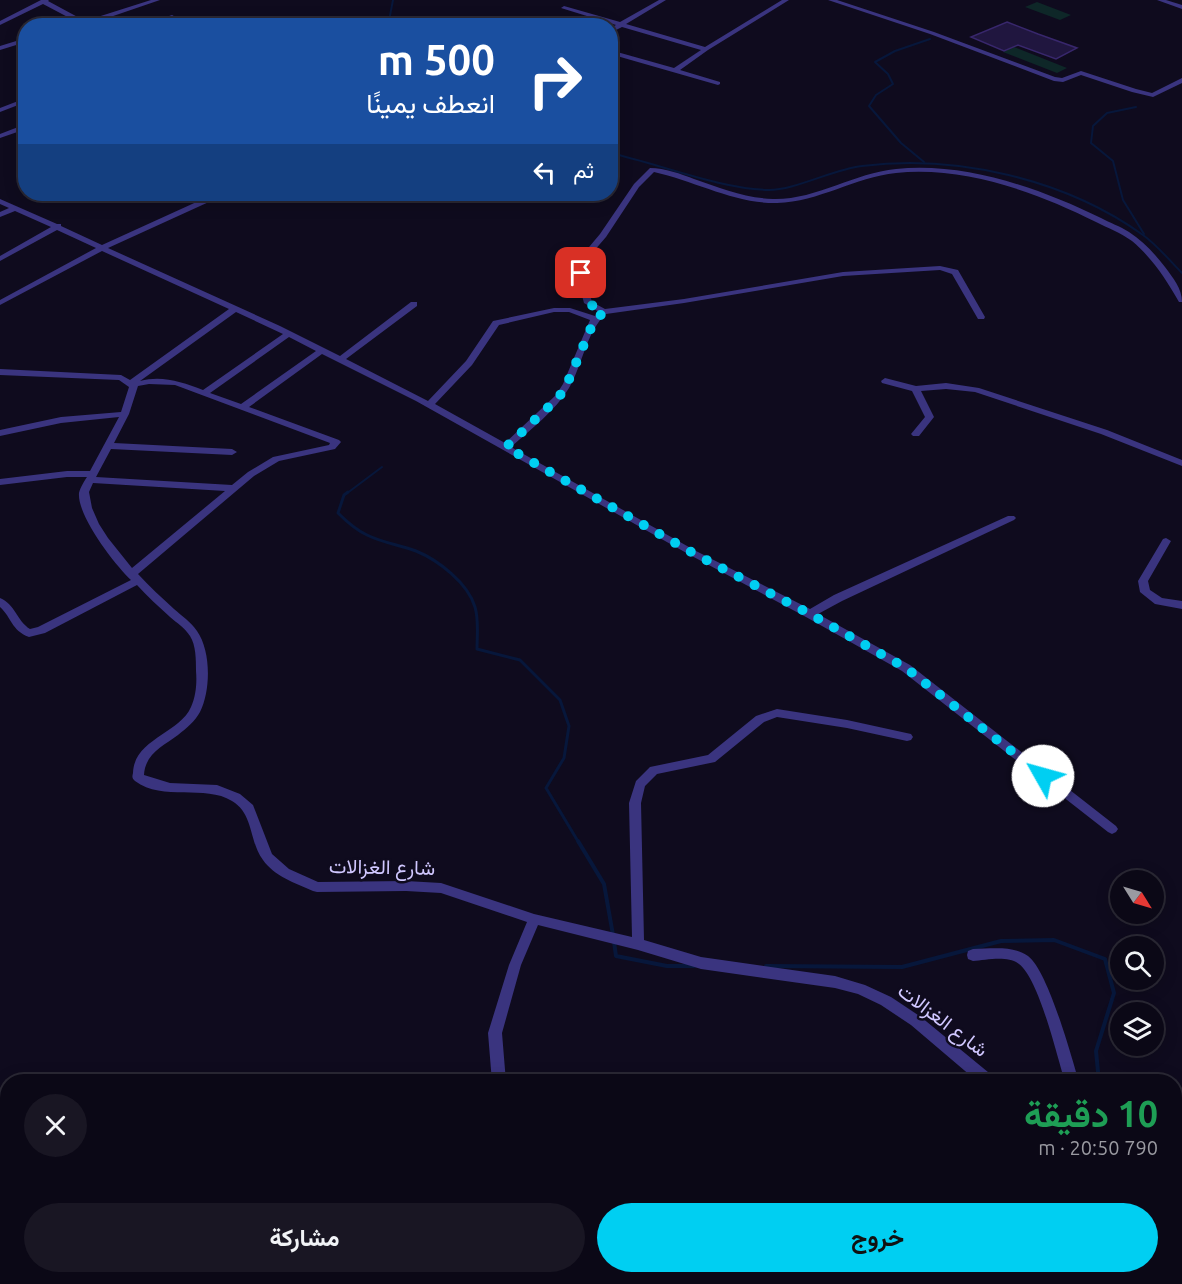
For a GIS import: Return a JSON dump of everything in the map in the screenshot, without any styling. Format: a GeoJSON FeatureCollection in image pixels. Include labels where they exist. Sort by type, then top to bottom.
{"type":"FeatureCollection","features":[{"type":"Feature","properties":{"kind":"street"},"geometry":{"type":"LineString","coordinates":[[101,18],[157,0]]}},
{"type":"Feature","properties":{"kind":"street"},"geometry":{"type":"LineString","coordinates":[[618,27],[663,0]]}},
{"type":"Feature","properties":{"kind":"street"},"geometry":{"type":"LineString","coordinates":[[675,71],[786,0]]}},
{"type":"Feature","properties":{"kind":"street"},"geometry":{"type":"LineString","coordinates":[[831,0],[932,33],[1054,79],[1063,80],[1081,73],[1153,95],[1182,80]]}},
{"type":"Feature","properties":{"kind":"street"},"geometry":{"type":"LineString","coordinates":[[1160,0],[1182,7]]}},
{"type":"Feature","properties":{"kind":"street"},"geometry":{"type":"LineString","coordinates":[[0,23],[45,1],[75,18]]}},
{"type":"Feature","properties":{"kind":"street"},"geometry":{"type":"LineString","coordinates":[[564,8],[598,18]]}},
{"type":"Feature","properties":{"kind":"street"},"geometry":{"type":"LineString","coordinates":[[618,24],[706,50]]}},
{"type":"Feature","properties":{"kind":"street"},"geometry":{"type":"LineString","coordinates":[[0,48],[18,42]]}},
{"type":"Feature","properties":{"kind":"street"},"geometry":{"type":"LineString","coordinates":[[618,54],[718,83]]}},
{"type":"Feature","properties":{"kind":"street"},"geometry":{"type":"LineString","coordinates":[[0,110],[18,103]]}},
{"type":"Feature","properties":{"kind":"street"},"geometry":{"type":"LineString","coordinates":[[0,136],[18,129]]}},
{"type":"Feature","properties":{"kind":"street"},"geometry":{"type":"LineString","coordinates":[[604,312],[588,303],[581,282],[582,262],[597,244],[623,203],[646,175],[653,170],[696,181],[735,195],[778,201],[850,183],[867,176],[898,170],[953,173],[1012,186],[1044,195],[1079,209],[1126,233],[1146,251],[1171,280],[1182,300]]}},
{"type":"Feature","properties":{"kind":"street"},"geometry":{"type":"LineString","coordinates":[[0,201],[103,246],[289,334],[429,405],[693,553],[810,614],[906,668],[1112,829]]}},
{"type":"Feature","properties":{"kind":"street"},"geometry":{"type":"LineString","coordinates":[[0,303],[103,246],[203,201]]}},
{"type":"Feature","properties":{"kind":"street"},"geometry":{"type":"LineString","coordinates":[[0,215],[15,208]]}},
{"type":"Feature","properties":{"kind":"street"},"geometry":{"type":"LineString","coordinates":[[0,259],[58,226]]}},
{"type":"Feature","properties":{"kind":"street"},"geometry":{"type":"LineString","coordinates":[[506,447],[559,397],[595,319],[604,312],[684,302],[843,274],[940,268],[955,272],[981,317]]}},
{"type":"Feature","properties":{"kind":"street"},"geometry":{"type":"LineString","coordinates":[[339,360],[414,304]]}},
{"type":"Feature","properties":{"kind":"street"},"geometry":{"type":"LineString","coordinates":[[132,384],[235,309]]}},
{"type":"Feature","properties":{"kind":"street"},"geometry":{"type":"LineString","coordinates":[[429,405],[469,363],[496,322],[554,310],[570,310],[595,319]]}},
{"type":"Feature","properties":{"kind":"street"},"geometry":{"type":"LineString","coordinates":[[204,393],[289,334]]}},
{"type":"Feature","properties":{"kind":"street"},"geometry":{"type":"LineString","coordinates":[[243,407],[321,351]]}},
{"type":"Feature","properties":{"kind":"street"},"geometry":{"type":"LineString","coordinates":[[0,372],[105,376],[122,378],[132,384],[161,381],[204,393],[336,442],[332,447],[276,459],[251,474],[134,578],[41,630],[29,633],[16,624],[8,606],[0,602]]}},
{"type":"Feature","properties":{"kind":"street"},"geometry":{"type":"LineString","coordinates":[[885,381],[916,389],[946,386],[982,391],[1104,432],[1182,463]]}},
{"type":"Feature","properties":{"kind":"street"},"geometry":{"type":"LineString","coordinates":[[132,384],[133,392],[125,414],[84,492],[85,504],[92,520],[134,578]]}},
{"type":"Feature","properties":{"kind":"street"},"geometry":{"type":"LineString","coordinates":[[916,389],[918,398],[928,408],[930,417],[916,434]]}},
{"type":"Feature","properties":{"kind":"street"},"geometry":{"type":"LineString","coordinates":[[0,433],[61,420],[125,414]]}},
{"type":"Feature","properties":{"kind":"street"},"geometry":{"type":"LineString","coordinates":[[109,446],[232,452]]}},
{"type":"Feature","properties":{"kind":"street"},"geometry":{"type":"LineString","coordinates":[[0,482],[67,474],[234,488]]}},
{"type":"Feature","properties":{"kind":"street"},"geometry":{"type":"LineString","coordinates":[[810,614],[838,598],[1011,518]]}},
{"type":"Feature","properties":{"kind":"street"},"geometry":{"type":"LineString","coordinates":[[1166,541],[1143,581],[1145,592],[1159,601],[1182,605]]}},
{"type":"Feature","properties":{"kind":"street","name":"شارع الغزالات"},"geometry":{"type":"LineString","coordinates":[[134,578],[189,628],[198,642],[201,680],[199,701],[194,713],[184,724],[141,757],[137,766],[138,777],[170,788],[217,790],[236,797],[249,808],[267,857],[285,873],[316,887],[441,888],[534,919],[638,944],[701,963],[835,982],[860,989],[886,1001],[916,1021],[979,1074]]}},
{"type":"Feature","properties":{"kind":"street"},"geometry":{"type":"LineString","coordinates":[[638,944],[635,803],[640,784],[654,770],[711,759],[760,719],[777,713],[908,737]]}},
{"type":"Feature","properties":{"kind":"street"},"geometry":{"type":"LineString","coordinates":[[498,1074],[495,1034],[516,965],[534,919]]}},
{"type":"Feature","properties":{"kind":"street"},"geometry":{"type":"LineString","coordinates":[[973,955],[1011,955],[1026,961],[1039,982],[1069,1074]]}},
{"type":"Feature","properties":{"kind":"green space"},"geometry":{"type":"Polygon","coordinates":[[[1037,2],[1071,15],[1060,20],[1025,7],[1037,2]]]}},
{"type":"Feature","properties":{"kind":"green space"},"geometry":{"type":"Polygon","coordinates":[[[1014,47],[1067,68],[1057,73],[1003,52],[1014,47]]]}},
{"type":"Feature","properties":{"kind":"building"},"geometry":{"type":"Polygon","coordinates":[[[1007,22],[1077,48],[1056,59],[1018,45],[1004,51],[971,37],[1007,22]]]}},
{"type":"Feature","properties":{"kind":"waterway"},"geometry":{"type":"LineString","coordinates":[[390,18],[393,0]]}},
{"type":"Feature","properties":{"kind":"waterway"},"geometry":{"type":"LineString","coordinates":[[924,162],[901,143],[869,106],[876,95],[893,84],[888,74],[875,62],[895,51],[930,39]]}},
{"type":"Feature","properties":{"kind":"waterway"},"geometry":{"type":"LineString","coordinates":[[1136,107],[1107,113],[1093,126],[1091,143],[1113,161],[1123,200],[1144,234]]}},
{"type":"Feature","properties":{"kind":"waterway"},"geometry":{"type":"LineString","coordinates":[[618,155],[710,181],[750,189],[769,190],[791,187],[851,168],[898,163],[972,168],[1008,175],[1045,185],[1112,215],[1148,239],[1182,273]]}},
{"type":"Feature","properties":{"kind":"waterway"},"geometry":{"type":"LineString","coordinates":[[346,494],[382,467]]}},
{"type":"Feature","properties":{"kind":"waterway"},"geometry":{"type":"LineString","coordinates":[[348,492],[344,495],[338,513],[341,516],[363,533],[416,551],[434,560],[451,573],[466,589],[475,607],[477,649],[520,660],[560,700],[569,726],[564,758],[546,788],[579,843]]}},
{"type":"Feature","properties":{"kind":"waterway"},"geometry":{"type":"LineString","coordinates":[[578,841],[604,884],[613,935]]}},
{"type":"Feature","properties":{"kind":"waterway"},"geometry":{"type":"LineString","coordinates":[[766,966],[902,967],[1001,941],[1054,940],[1105,959],[1114,993],[1096,1051],[1098,1074]]}},
{"type":"Feature","properties":{"kind":"waterway"},"geometry":{"type":"LineString","coordinates":[[614,942],[616,956],[667,966],[694,966]]}},
{"type":"Feature","properties":{"kind":"route"},"geometry":{"type":"LineString","coordinates":[[581,273],[581,282],[588,303],[604,312],[594,321],[567,384],[559,397],[506,447],[693,553],[810,614],[906,668],[1043,776]]}}]}
